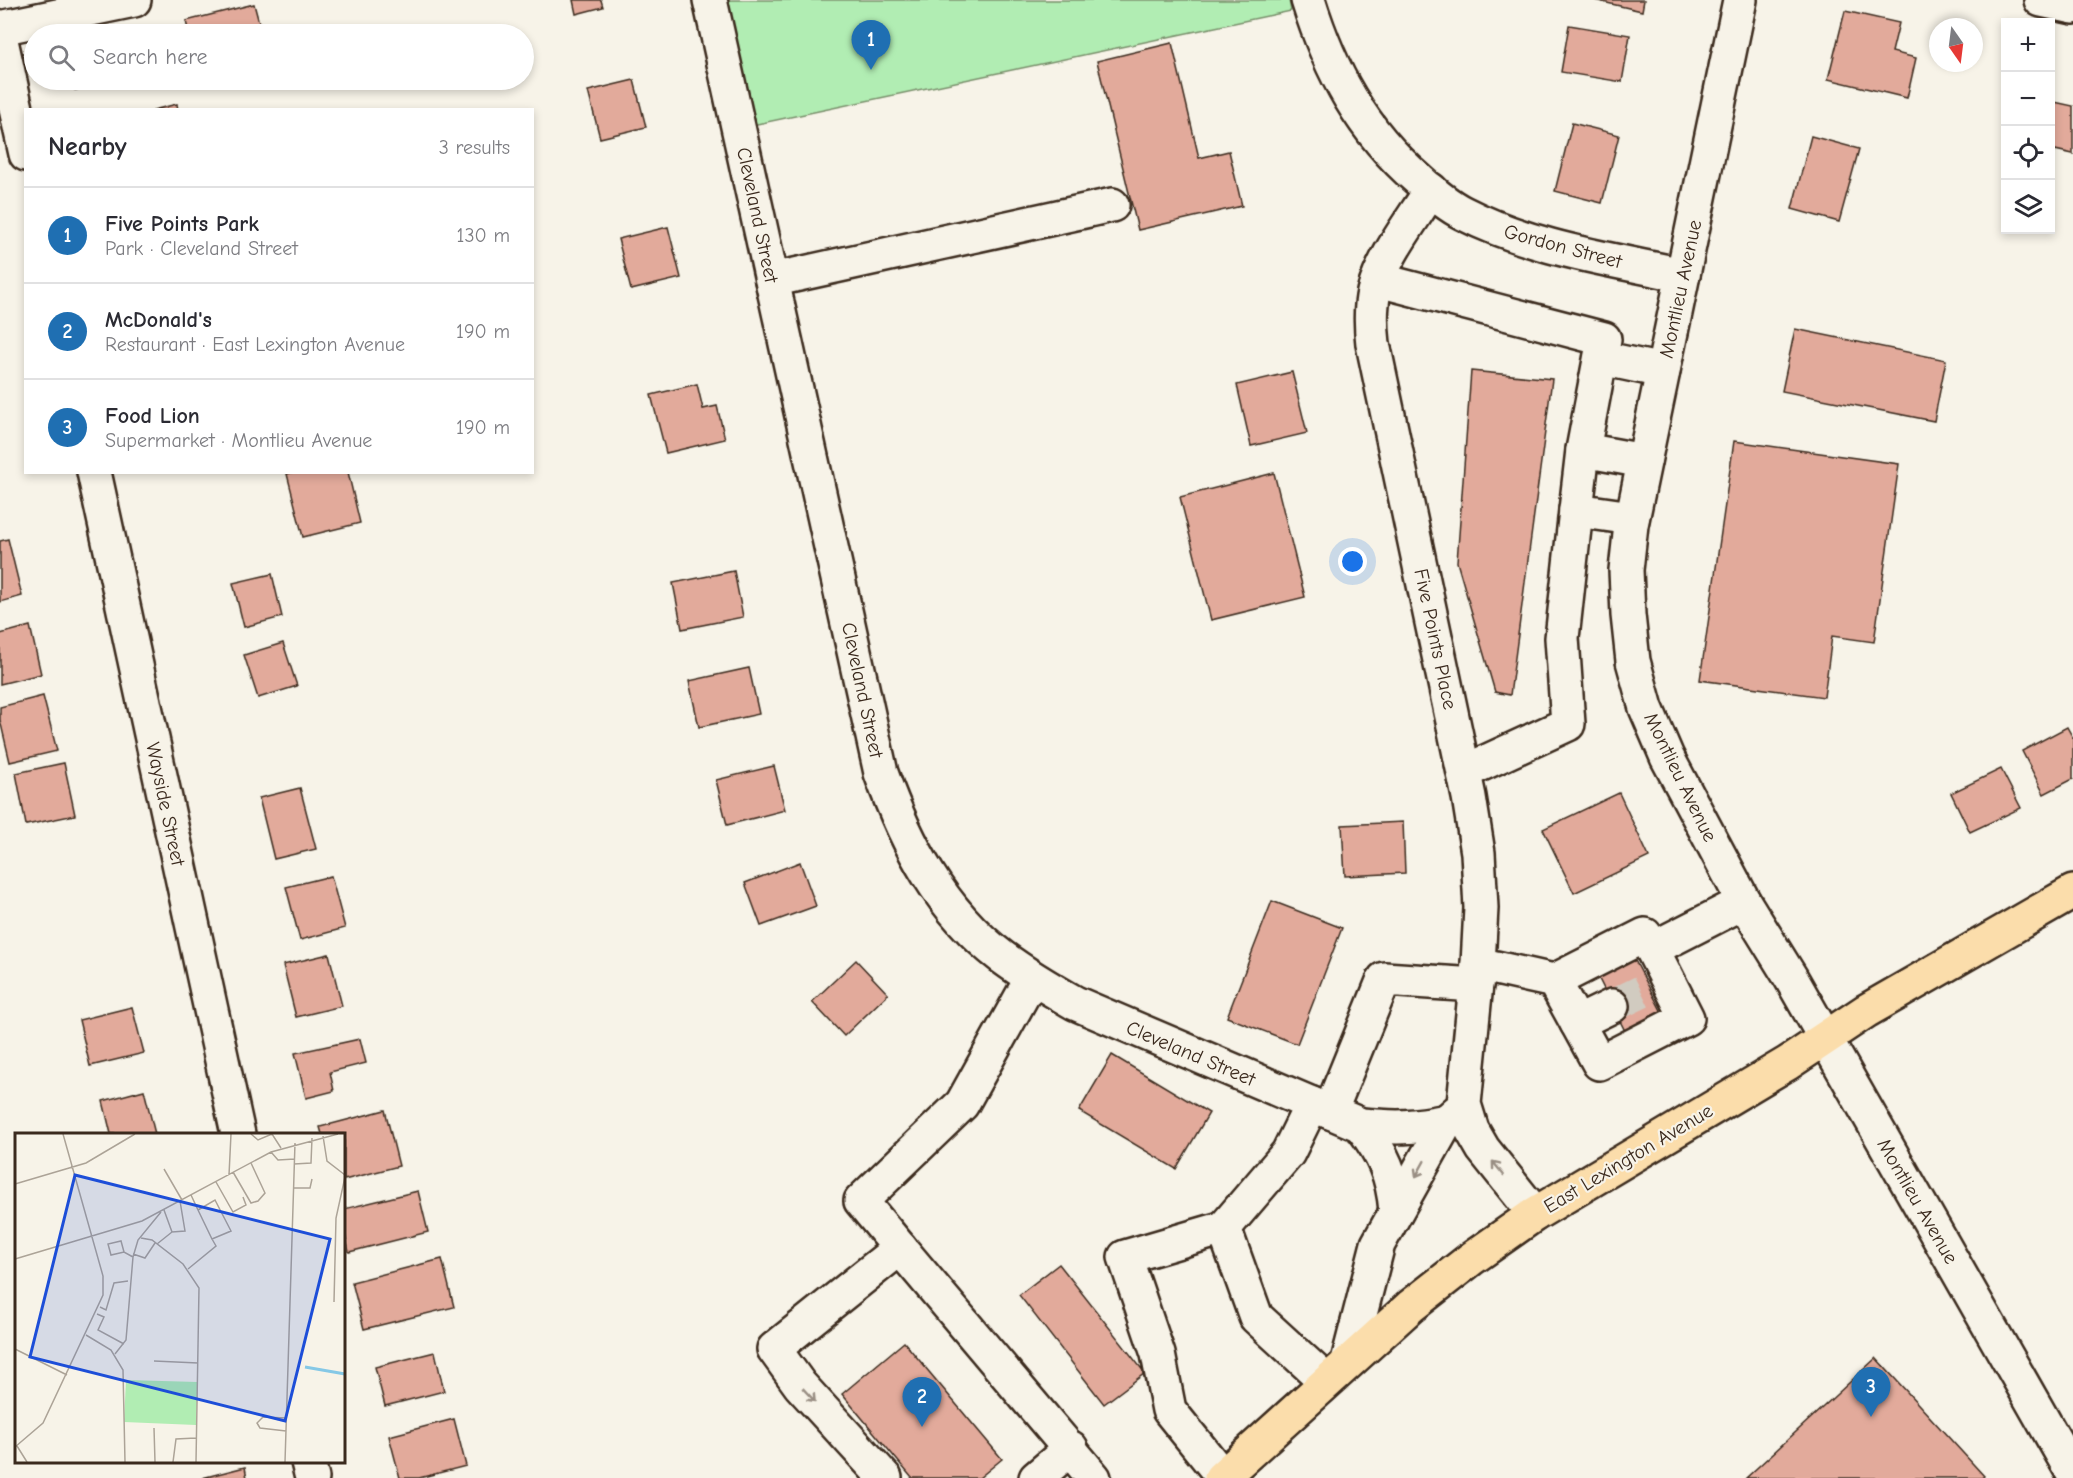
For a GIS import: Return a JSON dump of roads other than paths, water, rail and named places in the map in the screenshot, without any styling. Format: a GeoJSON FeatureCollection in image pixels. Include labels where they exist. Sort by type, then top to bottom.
{"type":"FeatureCollection","features":[{"type":"Feature","properties":{"kind":"main road","name":"East Lexington Avenue"},"geometry":{"type":"LineString","coordinates":[[1222,1477],[1411,1306],[1471,1259],[1535,1214],[1826,1038],[1866,1011],[2073,892]]}},
{"type":"Feature","properties":{"kind":"street"},"geometry":{"type":"LineString","coordinates":[[0,28],[134,0]]}},
{"type":"Feature","properties":{"kind":"street","name":"Cleveland Street"},"geometry":{"type":"LineString","coordinates":[[710,0],[881,773],[895,813],[913,850],[936,887],[966,924],[1000,956],[1032,978],[1086,1008],[1361,1125],[1417,1127],[1456,1113]]}},
{"type":"Feature","properties":{"kind":"street","name":"Gordon Street"},"geometry":{"type":"LineString","coordinates":[[1308,0],[1336,76],[1356,110],[1403,167],[1431,190],[1461,212],[1528,239],[1561,249],[1683,275]]}},
{"type":"Feature","properties":{"kind":"street","name":"Montlieu Avenue"},"geometry":{"type":"LineString","coordinates":[[1740,0],[1632,518],[1626,570],[1633,661],[1646,708],[1666,757],[1744,902],[1826,1038],[2073,1473]]}},
{"type":"Feature","properties":{"kind":"street"},"geometry":{"type":"LineString","coordinates":[[2041,0],[2073,7]]}},
{"type":"Feature","properties":{"kind":"street"},"geometry":{"type":"LineString","coordinates":[[0,36],[24,145]]}},
{"type":"Feature","properties":{"kind":"street","name":"Five Points Place"},"geometry":{"type":"LineString","coordinates":[[1337,1371],[1378,1244],[1456,1113],[1477,975],[1481,909],[1478,853],[1464,772],[1373,344],[1371,317],[1374,292],[1383,269],[1431,190]]}},
{"type":"Feature","properties":{"kind":"street"},"geometry":{"type":"LineString","coordinates":[[772,280],[1112,206]]}},
{"type":"Feature","properties":{"kind":"street"},"geometry":{"type":"LineString","coordinates":[[1379,280],[1604,339],[1583,450],[1562,638],[1568,724],[1464,772]]}},
{"type":"Feature","properties":{"kind":"street"},"geometry":{"type":"LineString","coordinates":[[1601,358],[1663,370]]}},
{"type":"Feature","properties":{"kind":"street"},"geometry":{"type":"LineString","coordinates":[[1583,450],[1644,461]]}},
{"type":"Feature","properties":{"kind":"street","name":"Wayside Street"},"geometry":{"type":"LineString","coordinates":[[94,474],[238,1133]]}},
{"type":"Feature","properties":{"kind":"street"},"geometry":{"type":"LineString","coordinates":[[1576,510],[1632,518]]}},
{"type":"Feature","properties":{"kind":"street"},"geometry":{"type":"LineString","coordinates":[[1652,949],[1744,902]]}},
{"type":"Feature","properties":{"kind":"street"},"geometry":{"type":"LineString","coordinates":[[1222,1477],[1169,1410],[1158,1354],[1125,1257],[1224,1228],[1288,1153],[1321,1108],[1384,979],[1477,975],[1554,981],[1645,935],[1652,949],[1658,983],[1687,1018],[1599,1063],[1554,981]]}},
{"type":"Feature","properties":{"kind":"street"},"geometry":{"type":"LineString","coordinates":[[1032,978],[962,1104],[861,1201],[1094,1478]]}},
{"type":"Feature","properties":{"kind":"street"},"geometry":{"type":"LineString","coordinates":[[1577,1023],[1612,1006]]}},
{"type":"Feature","properties":{"kind":"street","name":"Five Points Place"},"geometry":{"type":"LineString","coordinates":[[1456,1113],[1472,1130],[1483,1149],[1535,1214]]}},
{"type":"Feature","properties":{"kind":"street"},"geometry":{"type":"LineString","coordinates":[[1361,1125],[1384,1160],[1391,1176],[1396,1211]]}},
{"type":"Feature","properties":{"kind":"street"},"geometry":{"type":"LineString","coordinates":[[1224,1228],[1256,1317],[1337,1371]]}},
{"type":"Feature","properties":{"kind":"street"},"geometry":{"type":"LineString","coordinates":[[885,1478],[800,1385],[774,1348],[900,1248]]}},
{"type":"Feature","properties":{"kind":"street"},"geometry":{"type":"LineString","coordinates":[[1036,1478],[1071,1448]]}},
{"type":"Feature","properties":{"kind":"street"},"geometry":{"type":"LineString","coordinates":[[308,1463],[312,1478]]}},
{"type":"Feature","properties":{"kind":"tunnel"},"geometry":{"type":"LineString","coordinates":[[1612,1006],[1649,988]]}},
{"type":"Feature","properties":{"kind":"place","name":"Five Points Park"},"geometry":{"type":"Point","coordinates":[871,70]}},
{"type":"Feature","properties":{"kind":"place","name":"Food Lion"},"geometry":{"type":"Point","coordinates":[1871,1417]}},
{"type":"Feature","properties":{"kind":"place","name":"McDonald's"},"geometry":{"type":"Point","coordinates":[922,1427]}}]}
